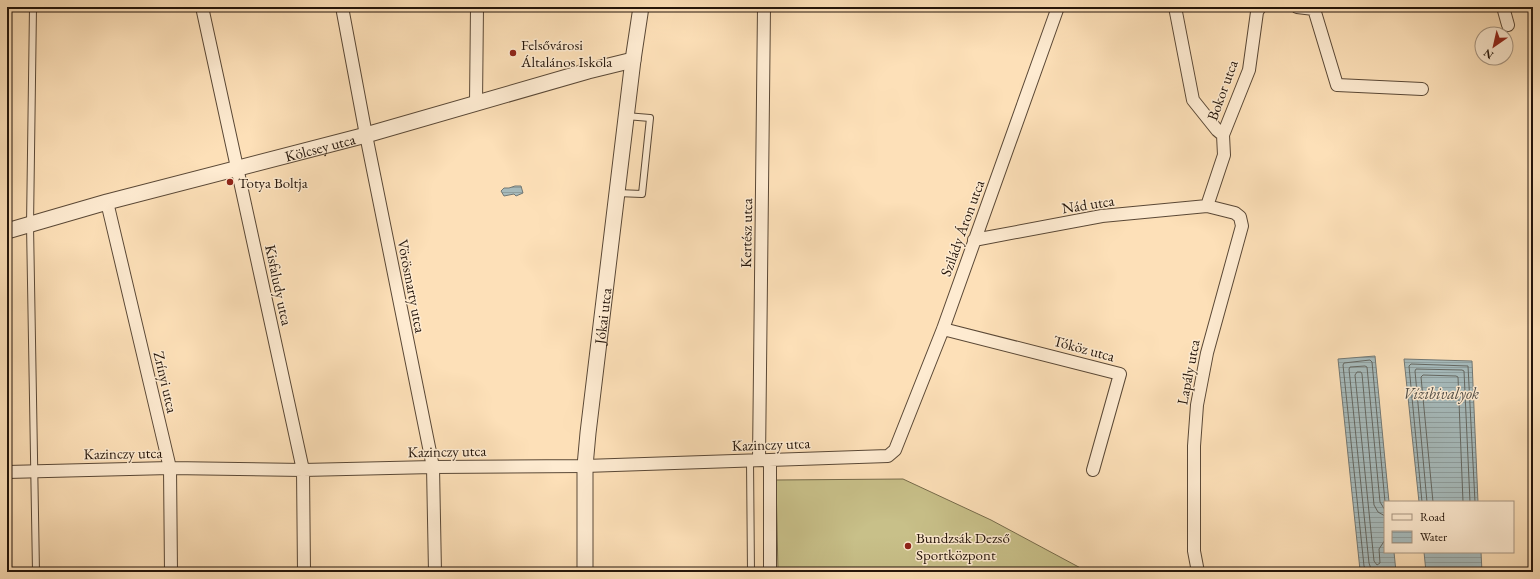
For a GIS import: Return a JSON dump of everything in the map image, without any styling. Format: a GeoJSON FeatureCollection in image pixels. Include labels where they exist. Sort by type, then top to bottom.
{"type":"FeatureCollection","features":[{"type":"Feature","properties":{"kind":"street","name":"Kisfaludy utca"},"geometry":{"type":"LineString","coordinates":[[202,7],[303,470],[304,572]]}},
{"type":"Feature","properties":{"kind":"street","name":"Vörösmarty utca"},"geometry":{"type":"LineString","coordinates":[[342,7],[432,467],[434,572]]}},
{"type":"Feature","properties":{"kind":"street"},"geometry":{"type":"LineString","coordinates":[[476,103],[477,7]]}},
{"type":"Feature","properties":{"kind":"street","name":"Jókai utca"},"geometry":{"type":"LineString","coordinates":[[585,572],[585,466],[588,433],[626,116],[641,7]]}},
{"type":"Feature","properties":{"kind":"street","name":"Kertész utca"},"geometry":{"type":"LineString","coordinates":[[764,7],[759,460],[770,572]]}},
{"type":"Feature","properties":{"kind":"street","name":"Szilády Áron utca"},"geometry":{"type":"LineString","coordinates":[[888,456],[895,450],[943,329],[1058,7]]}},
{"type":"Feature","properties":{"kind":"street"},"geometry":{"type":"LineString","coordinates":[[1175,7],[1193,100],[1217,130],[1223,135]]}},
{"type":"Feature","properties":{"kind":"street","name":"Bokor utca"},"geometry":{"type":"LineString","coordinates":[[1207,206],[1224,155],[1223,135],[1249,70],[1257,12],[1260,7]]}},
{"type":"Feature","properties":{"kind":"street"},"geometry":{"type":"LineString","coordinates":[[1297,7],[1313,8],[1337,84],[1422,89]]}},
{"type":"Feature","properties":{"kind":"street"},"geometry":{"type":"LineString","coordinates":[[1503,7],[1508,24]]}},
{"type":"Feature","properties":{"kind":"street","name":"Kölcsey utca"},"geometry":{"type":"LineString","coordinates":[[7,231],[107,202],[366,135],[588,71],[633,60]]}},
{"type":"Feature","properties":{"kind":"street","name":"Zrínyi utca"},"geometry":{"type":"LineString","coordinates":[[107,202],[170,468],[171,572]]}},
{"type":"Feature","properties":{"kind":"street","name":"Nád utca"},"geometry":{"type":"LineString","coordinates":[[974,240],[1102,216],[1207,206]]}},
{"type":"Feature","properties":{"kind":"street","name":"Lapály utca"},"geometry":{"type":"LineString","coordinates":[[1198,572],[1194,551],[1194,446],[1197,405],[1207,353],[1242,226],[1240,217],[1235,213],[1207,206]]}},
{"type":"Feature","properties":{"kind":"street","name":"Tóköz utca"},"geometry":{"type":"LineString","coordinates":[[943,329],[1120,374],[1093,470]]}},
{"type":"Feature","properties":{"kind":"street","name":"Kazinczy utca"},"geometry":{"type":"LineString","coordinates":[[7,472],[170,468],[303,470],[585,466],[888,456]]}},
{"type":"Feature","properties":{"kind":"lane"},"geometry":{"type":"LineString","coordinates":[[33,7],[30,225],[36,572]]}},
{"type":"Feature","properties":{"kind":"lane"},"geometry":{"type":"LineString","coordinates":[[617,193],[642,194],[650,118],[626,116]]}},
{"type":"Feature","properties":{"kind":"lane"},"geometry":{"type":"LineString","coordinates":[[751,572],[759,460]]}},
{"type":"Feature","properties":{"kind":"shaded area","name":"Bundzsák Dezső Sportközpont"},"geometry":{"type":"Polygon","coordinates":[[[903,479],[991,520],[1088,572],[778,572],[776,480],[903,479]]]}},
{"type":"Feature","properties":{"kind":"water"},"geometry":{"type":"Polygon","coordinates":[[[521,186],[523,193],[516,196],[514,194],[504,196],[501,191],[504,188],[521,186]]]}},
{"type":"Feature","properties":{"kind":"water"},"geometry":{"type":"Polygon","coordinates":[[[1375,356],[1389,501],[1384,501],[1384,553],[1394,553],[1396,572],[1360,570],[1338,359],[1375,356]]]}},
{"type":"Feature","properties":{"kind":"water","name":"Vízibivalyok"},"geometry":{"type":"Polygon","coordinates":[[[1404,359],[1472,361],[1478,501],[1419,501],[1404,359]]]}},
{"type":"Feature","properties":{"kind":"water"},"geometry":{"type":"Polygon","coordinates":[[[1424,553],[1481,553],[1482,572],[1426,572],[1424,553]]]}},
{"type":"Feature","properties":{"kind":"place","name":"Felsővárosi Általános Iskola"},"geometry":{"type":"Point","coordinates":[513,53]}},
{"type":"Feature","properties":{"kind":"place","name":"Totya Boltja"},"geometry":{"type":"Point","coordinates":[230,182]}},
{"type":"Feature","properties":{"kind":"place","name":"Bundzsák Dezső Sportközpont"},"geometry":{"type":"Point","coordinates":[908,546]}}]}
